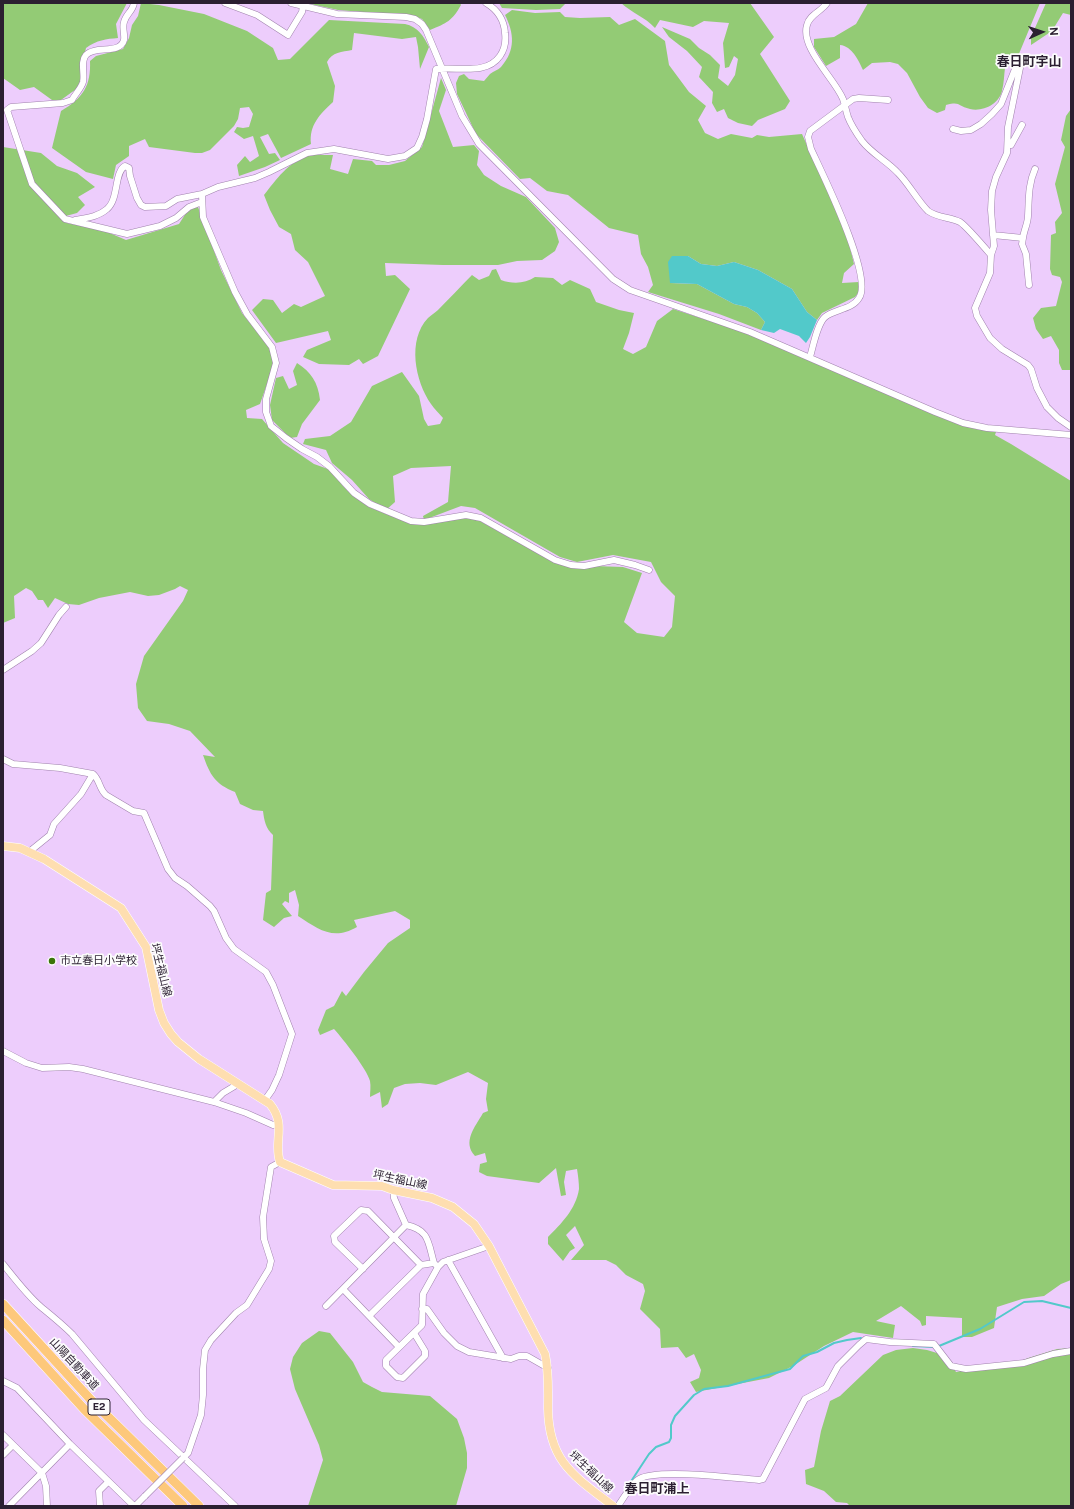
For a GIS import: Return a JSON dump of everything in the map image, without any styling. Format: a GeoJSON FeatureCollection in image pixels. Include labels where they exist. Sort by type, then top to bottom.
{"type":"FeatureCollection","features":[{"type":"Feature","properties":{"kind":"highway","name":"山陽自動車道"},"geometry":{"type":"LineString","coordinates":[[3,1304],[92,1401],[199,1506]]}},
{"type":"Feature","properties":{"kind":"highway","name":"山陽自動車道"},"geometry":{"type":"LineString","coordinates":[[3,1320],[84,1409],[183,1506]]}},
{"type":"Feature","properties":{"kind":"main road","name":"坪生福山線"},"geometry":{"type":"LineString","coordinates":[[3,846],[12,846],[44,859],[121,908],[146,947],[159,1010],[164,1023],[178,1042],[200,1059],[265,1100],[274,1109],[279,1124],[278,1151],[280,1162],[333,1185],[375,1185],[432,1198],[453,1208],[474,1224],[489,1246],[545,1354],[548,1368],[549,1422],[552,1442],[558,1455],[565,1466],[612,1505]]}},
{"type":"Feature","properties":{"kind":"street"},"geometry":{"type":"LineString","coordinates":[[134,3],[132,10],[124,20],[123,43],[113,49],[93,51],[85,56],[83,60],[84,80],[72,100],[62,103],[10,107],[7,110],[32,184],[65,219],[127,234],[160,226],[176,218],[189,206],[202,202]]}},
{"type":"Feature","properties":{"kind":"street"},"geometry":{"type":"LineString","coordinates":[[225,3],[256,14],[288,35],[302,12],[303,6]]}},
{"type":"Feature","properties":{"kind":"street"},"geometry":{"type":"LineString","coordinates":[[290,3],[337,14],[406,17],[415,19],[422,24],[426,30],[462,116],[479,144],[613,279],[630,290],[750,332],[963,423],[987,428],[1071,434]]}},
{"type":"Feature","properties":{"kind":"street"},"geometry":{"type":"LineString","coordinates":[[73,221],[98,215],[109,208],[113,200],[122,168],[125,166],[129,168],[137,198],[141,205],[145,207],[166,206],[177,199],[202,194],[218,186],[255,178],[307,152],[334,149],[388,159],[405,156],[417,148],[422,137],[427,119],[436,69],[478,69],[488,66],[497,60],[504,51],[506,40],[502,20],[498,12],[486,3]]}},
{"type":"Feature","properties":{"kind":"street"},"geometry":{"type":"LineString","coordinates":[[827,3],[810,18],[807,23],[807,38],[815,56],[843,99],[848,118],[861,140],[870,151],[898,172],[928,210],[936,216],[960,222],[991,255]]}},
{"type":"Feature","properties":{"kind":"street"},"geometry":{"type":"LineString","coordinates":[[953,129],[961,131],[971,130],[981,124],[992,114],[1001,104],[1015,69],[1020,68],[1008,127],[1007,153],[996,177],[992,191],[991,210],[994,246],[991,255],[990,273],[975,308],[977,316],[990,338],[1002,349],[1028,365],[1037,388],[1047,407],[1058,418],[1071,426]]}},
{"type":"Feature","properties":{"kind":"street"},"geometry":{"type":"LineString","coordinates":[[810,357],[821,322],[825,317],[854,304],[860,298],[862,290],[856,254],[848,232],[811,149],[808,137],[810,131],[853,99],[888,100]]}},
{"type":"Feature","properties":{"kind":"street"},"geometry":{"type":"LineString","coordinates":[[1008,144],[1011,145],[1022,125]]}},
{"type":"Feature","properties":{"kind":"street"},"geometry":{"type":"LineString","coordinates":[[1028,286],[1026,254],[1022,244],[1028,218],[1028,194],[1030,180],[1035,169]]}},
{"type":"Feature","properties":{"kind":"street"},"geometry":{"type":"LineString","coordinates":[[202,194],[203,217],[235,292],[247,314],[272,347],[276,363],[266,399],[266,412],[271,426],[330,466],[354,493],[370,504],[411,521],[424,522],[466,515],[481,518],[556,560],[571,565],[584,566],[614,560],[635,564],[648,570]]}},
{"type":"Feature","properties":{"kind":"street"},"geometry":{"type":"LineString","coordinates":[[993,235],[1023,238]]}},
{"type":"Feature","properties":{"kind":"street"},"geometry":{"type":"LineString","coordinates":[[3,670],[32,651],[40,643],[66,607]]}},
{"type":"Feature","properties":{"kind":"street"},"geometry":{"type":"LineString","coordinates":[[3,759],[13,764],[60,768],[93,774],[97,777],[102,792],[106,795],[133,810],[144,812],[168,869],[175,878],[187,886],[210,906],[214,911],[226,938],[234,949],[266,972],[273,985],[292,1034],[279,1075],[272,1090],[265,1100]]}},
{"type":"Feature","properties":{"kind":"street"},"geometry":{"type":"LineString","coordinates":[[28,852],[50,835],[54,824],[81,794],[93,774]]}},
{"type":"Feature","properties":{"kind":"street"},"geometry":{"type":"LineString","coordinates":[[3,1051],[26,1063],[42,1068],[69,1066],[84,1069],[214,1102],[246,1113],[273,1125],[279,1124]]}},
{"type":"Feature","properties":{"kind":"street"},"geometry":{"type":"LineString","coordinates":[[214,1102],[223,1093],[238,1084]]}},
{"type":"Feature","properties":{"kind":"street"},"geometry":{"type":"LineString","coordinates":[[3,1381],[17,1388],[70,1444],[134,1506],[188,1453],[201,1415],[205,1350],[211,1340],[236,1313],[247,1305],[269,1269],[271,1261],[264,1239],[263,1217],[271,1167],[280,1162]]}},
{"type":"Feature","properties":{"kind":"street"},"geometry":{"type":"LineString","coordinates":[[393,1190],[394,1198],[406,1225]]}},
{"type":"Feature","properties":{"kind":"street"},"geometry":{"type":"LineString","coordinates":[[363,1269],[335,1242],[334,1236],[361,1210],[368,1211],[421,1265]]}},
{"type":"Feature","properties":{"kind":"street"},"geometry":{"type":"LineString","coordinates":[[326,1306],[406,1225]]}},
{"type":"Feature","properties":{"kind":"street"},"geometry":{"type":"LineString","coordinates":[[406,1225],[416,1227],[425,1234],[436,1265],[423,1294],[422,1325],[386,1360],[386,1366],[397,1377],[403,1378],[425,1356],[425,1351],[414,1333]]}},
{"type":"Feature","properties":{"kind":"street"},"geometry":{"type":"LineString","coordinates":[[369,1316],[421,1265],[436,1265],[489,1246]]}},
{"type":"Feature","properties":{"kind":"street"},"geometry":{"type":"LineString","coordinates":[[448,1260],[503,1358]]}},
{"type":"Feature","properties":{"kind":"street"},"geometry":{"type":"LineString","coordinates":[[3,1264],[17,1282],[41,1306],[60,1321],[144,1420],[234,1506]]}},
{"type":"Feature","properties":{"kind":"street"},"geometry":{"type":"LineString","coordinates":[[343,1289],[399,1347]]}},
{"type":"Feature","properties":{"kind":"street"},"geometry":{"type":"LineString","coordinates":[[422,1308],[427,1309],[444,1333],[457,1346],[469,1352],[503,1358],[527,1356],[548,1368]]}},
{"type":"Feature","properties":{"kind":"street"},"geometry":{"type":"LineString","coordinates":[[612,1505],[643,1476],[685,1474],[759,1480],[763,1479],[805,1399],[826,1388],[838,1366],[866,1339],[890,1342],[934,1344],[951,1366],[966,1369],[1024,1363],[1053,1354],[1071,1351]]}},
{"type":"Feature","properties":{"kind":"street"},"geometry":{"type":"LineString","coordinates":[[3,1435],[42,1473],[46,1486],[48,1506]]}},
{"type":"Feature","properties":{"kind":"street"},"geometry":{"type":"LineString","coordinates":[[9,1506],[70,1444]]}},
{"type":"Feature","properties":{"kind":"street"},"geometry":{"type":"LineString","coordinates":[[3,1455],[13,1445]]}},
{"type":"Feature","properties":{"kind":"street"},"geometry":{"type":"LineString","coordinates":[[100,1506],[99,1491],[108,1482]]}},
{"type":"Feature","properties":{"kind":"shaded area"},"geometry":{"type":"Polygon","coordinates":[[[3,3],[127,3],[116,24],[118,38],[102,40],[86,48],[83,61],[82,80],[79,87],[61,100],[52,100],[34,87],[20,90],[3,78],[3,3]]]}},
{"type":"Feature","properties":{"kind":"shaded area"},"geometry":{"type":"Polygon","coordinates":[[[141,3],[204,14],[247,31],[273,48],[278,60],[290,59],[329,20],[410,25],[420,32],[429,47],[420,69],[416,37],[402,39],[354,33],[352,50],[334,54],[327,62],[335,86],[333,102],[316,120],[312,131],[311,144],[281,158],[268,134],[260,137],[269,154],[275,153],[280,160],[265,167],[239,176],[237,165],[245,156],[250,162],[259,156],[253,136],[244,139],[234,132],[237,127],[249,127],[253,114],[249,107],[240,108],[238,119],[234,126],[210,150],[202,153],[149,147],[145,139],[129,146],[129,156],[116,165],[113,179],[86,172],[52,148],[61,111],[75,101],[84,90],[89,78],[90,61],[96,56],[123,49],[129,38],[132,25],[138,16],[141,3]]]}},
{"type":"Feature","properties":{"kind":"shaded area"},"geometry":{"type":"Polygon","coordinates":[[[306,3],[460,3],[461,5],[455,15],[448,21],[430,30],[422,19],[414,16],[338,10],[306,3]]]}},
{"type":"Feature","properties":{"kind":"shaded area"},"geometry":{"type":"Polygon","coordinates":[[[499,3],[566,3],[560,9],[536,10],[502,8],[499,3]]]}},
{"type":"Feature","properties":{"kind":"shaded area"},"geometry":{"type":"Polygon","coordinates":[[[621,3],[750,3],[774,37],[760,54],[790,101],[785,109],[758,120],[752,126],[738,123],[728,118],[724,109],[717,112],[712,103],[713,92],[699,77],[702,67],[687,51],[669,37],[662,27],[690,39],[699,48],[710,55],[720,65],[718,78],[728,86],[735,75],[738,59],[734,56],[729,67],[725,68],[723,43],[729,23],[704,21],[693,27],[660,20],[655,28],[621,3]]]}},
{"type":"Feature","properties":{"kind":"shaded area"},"geometry":{"type":"Polygon","coordinates":[[[868,3],[1040,3],[1016,61],[1005,68],[1004,82],[998,100],[990,106],[975,110],[957,104],[946,105],[945,110],[937,113],[928,108],[920,97],[907,73],[898,64],[890,62],[872,63],[863,70],[857,58],[851,51],[840,45],[840,58],[826,66],[814,47],[814,39],[834,37],[856,24],[868,3]]]}},
{"type":"Feature","properties":{"kind":"shaded area"},"geometry":{"type":"Polygon","coordinates":[[[1046,3],[1071,3],[1071,15],[1063,13],[1052,31],[1031,45],[1031,37],[1046,3]]]}},
{"type":"Feature","properties":{"kind":"shaded area"},"geometry":{"type":"Polygon","coordinates":[[[512,10],[535,13],[560,12],[565,17],[610,17],[619,25],[635,19],[665,41],[669,65],[689,92],[706,106],[698,120],[705,133],[718,139],[731,134],[752,138],[757,135],[769,137],[802,134],[847,235],[854,264],[844,273],[842,283],[859,282],[859,292],[855,297],[822,313],[817,320],[807,312],[792,289],[758,270],[734,262],[717,266],[701,264],[688,256],[670,283],[697,284],[734,304],[747,307],[757,313],[765,322],[761,330],[719,314],[648,292],[653,285],[648,267],[641,254],[638,235],[609,228],[568,195],[547,191],[530,178],[520,179],[476,134],[457,94],[456,83],[459,76],[464,74],[469,79],[484,81],[490,74],[499,69],[506,61],[511,48],[512,35],[505,15],[512,10]]]}},
{"type":"Feature","properties":{"kind":"shaded area"},"geometry":{"type":"Polygon","coordinates":[[[441,78],[446,90],[439,111],[453,147],[474,145],[479,151],[477,165],[484,175],[501,186],[526,197],[555,228],[559,242],[555,251],[542,260],[517,261],[498,265],[385,263],[386,276],[395,275],[410,289],[378,356],[363,364],[359,359],[349,365],[319,364],[303,357],[307,350],[331,340],[328,331],[276,343],[252,310],[263,299],[273,300],[282,313],[294,304],[301,307],[325,296],[308,262],[295,250],[291,234],[279,227],[264,195],[288,167],[308,156],[333,155],[330,169],[348,174],[353,159],[372,161],[376,165],[389,165],[405,161],[422,147],[441,78]]]}},
{"type":"Feature","properties":{"kind":"shaded area"},"geometry":{"type":"Polygon","coordinates":[[[1071,109],[1071,370],[1062,370],[1059,363],[1059,350],[1051,336],[1043,339],[1036,329],[1033,318],[1041,308],[1056,306],[1062,282],[1060,277],[1052,275],[1050,269],[1051,235],[1056,233],[1055,222],[1062,213],[1055,184],[1065,147],[1061,140],[1066,116],[1071,109]]]}},
{"type":"Feature","properties":{"kind":"shaded area"},"geometry":{"type":"Polygon","coordinates":[[[3,147],[41,153],[57,166],[77,173],[95,187],[78,197],[85,205],[77,213],[62,217],[67,223],[105,231],[126,240],[179,224],[188,210],[198,207],[221,270],[242,313],[269,347],[274,364],[260,404],[246,410],[247,418],[262,419],[283,443],[314,464],[328,469],[352,495],[369,507],[411,524],[466,518],[480,521],[554,562],[623,567],[642,573],[624,622],[637,633],[664,637],[672,627],[675,596],[661,582],[651,562],[613,555],[577,562],[560,557],[475,508],[461,506],[424,520],[423,516],[448,502],[451,466],[411,468],[393,476],[395,502],[386,510],[369,499],[352,480],[332,463],[326,450],[303,444],[305,439],[330,436],[351,422],[372,386],[402,372],[419,396],[424,419],[428,426],[440,424],[443,418],[432,406],[425,395],[417,372],[417,337],[421,327],[428,318],[438,310],[472,275],[479,280],[489,276],[492,270],[496,269],[501,280],[514,283],[527,281],[535,277],[553,278],[562,285],[570,280],[590,289],[596,302],[619,310],[634,313],[623,349],[633,354],[646,347],[657,321],[673,309],[750,334],[803,358],[959,423],[976,429],[996,432],[995,435],[1071,481],[1071,1280],[1061,1284],[1044,1296],[1022,1299],[997,1307],[994,1328],[972,1337],[962,1337],[962,1318],[926,1316],[926,1325],[922,1326],[920,1321],[901,1306],[876,1321],[895,1325],[893,1338],[853,1332],[824,1346],[793,1366],[769,1378],[696,1392],[690,1382],[699,1378],[701,1370],[694,1354],[686,1358],[678,1347],[661,1348],[660,1329],[640,1309],[645,1291],[643,1284],[626,1275],[616,1265],[606,1260],[571,1260],[584,1245],[575,1226],[566,1235],[575,1248],[570,1251],[563,1261],[548,1244],[548,1237],[563,1221],[575,1203],[579,1189],[577,1169],[566,1171],[564,1182],[566,1195],[561,1196],[556,1168],[539,1183],[487,1176],[479,1172],[480,1164],[487,1162],[485,1153],[475,1156],[471,1151],[470,1140],[471,1134],[483,1113],[488,1111],[486,1099],[488,1083],[468,1072],[436,1085],[420,1083],[405,1084],[394,1088],[388,1104],[382,1108],[380,1092],[370,1097],[370,1081],[368,1076],[349,1047],[334,1029],[320,1035],[318,1030],[326,1010],[334,1006],[342,991],[346,996],[388,943],[410,928],[410,920],[395,911],[354,920],[357,927],[348,931],[340,933],[326,932],[298,916],[299,905],[295,890],[289,893],[289,903],[285,901],[282,904],[292,916],[284,918],[274,927],[263,920],[266,893],[271,890],[273,835],[266,824],[263,811],[253,810],[240,804],[235,792],[223,786],[214,778],[203,755],[215,757],[190,731],[169,724],[147,721],[138,708],[136,684],[144,656],[183,601],[188,590],[180,586],[159,595],[148,596],[130,592],[99,598],[79,605],[68,604],[55,598],[48,608],[43,600],[38,600],[32,591],[26,588],[14,596],[15,618],[3,623],[3,147]]]}},
{"type":"Feature","properties":{"kind":"shaded area"},"geometry":{"type":"Polygon","coordinates":[[[672,256],[688,256],[701,264],[717,266],[734,262],[758,270],[792,289],[807,312],[817,320],[810,337],[806,343],[799,336],[780,329],[774,333],[761,330],[765,322],[757,313],[747,307],[734,304],[697,284],[670,283],[668,262],[672,256]]]}},
{"type":"Feature","properties":{"kind":"shaded area"},"geometry":{"type":"Polygon","coordinates":[[[297,363],[313,378],[318,388],[320,400],[302,424],[297,437],[290,438],[272,420],[270,405],[276,378],[283,376],[289,389],[297,385],[293,371],[297,363]]]}},
{"type":"Feature","properties":{"kind":"shaded area"},"geometry":{"type":"Polygon","coordinates":[[[319,1331],[330,1333],[353,1362],[363,1382],[382,1392],[430,1396],[457,1419],[464,1438],[467,1453],[467,1468],[456,1506],[308,1506],[323,1460],[319,1445],[295,1389],[290,1369],[293,1357],[302,1343],[319,1331]]]}},
{"type":"Feature","properties":{"kind":"shaded area"},"geometry":{"type":"Polygon","coordinates":[[[913,1348],[927,1350],[947,1356],[956,1372],[1013,1364],[1057,1349],[1071,1348],[1071,1506],[850,1506],[847,1503],[836,1502],[824,1491],[806,1484],[805,1470],[814,1467],[821,1431],[830,1401],[840,1396],[883,1355],[896,1350],[913,1348]]]}},
{"type":"Feature","properties":{"kind":"waterway"},"geometry":{"type":"LineString","coordinates":[[939,1346],[980,1329],[1024,1302],[1042,1301],[1071,1308]]}},
{"type":"Feature","properties":{"kind":"waterway"},"geometry":{"type":"LineString","coordinates":[[626,1489],[649,1454],[656,1447],[669,1442],[671,1438],[671,1425],[675,1416],[694,1395],[704,1389],[728,1386],[790,1369],[803,1356],[817,1352],[834,1343],[861,1338]]}},
{"type":"Feature","properties":{"kind":"waterway"},"geometry":{"type":"LineString","coordinates":[[913,1346],[934,1347]]}},
{"type":"Feature","properties":{"kind":"place","name":"市立春日小学校"},"geometry":{"type":"Point","coordinates":[52,961]}},
{"type":"Feature","properties":{"kind":"district","name":"春日町宇山"},"geometry":{"type":"Point","coordinates":[1029,62]}},
{"type":"Feature","properties":{"kind":"district","name":"春日町浦上"},"geometry":{"type":"Point","coordinates":[657,1489]}}]}
